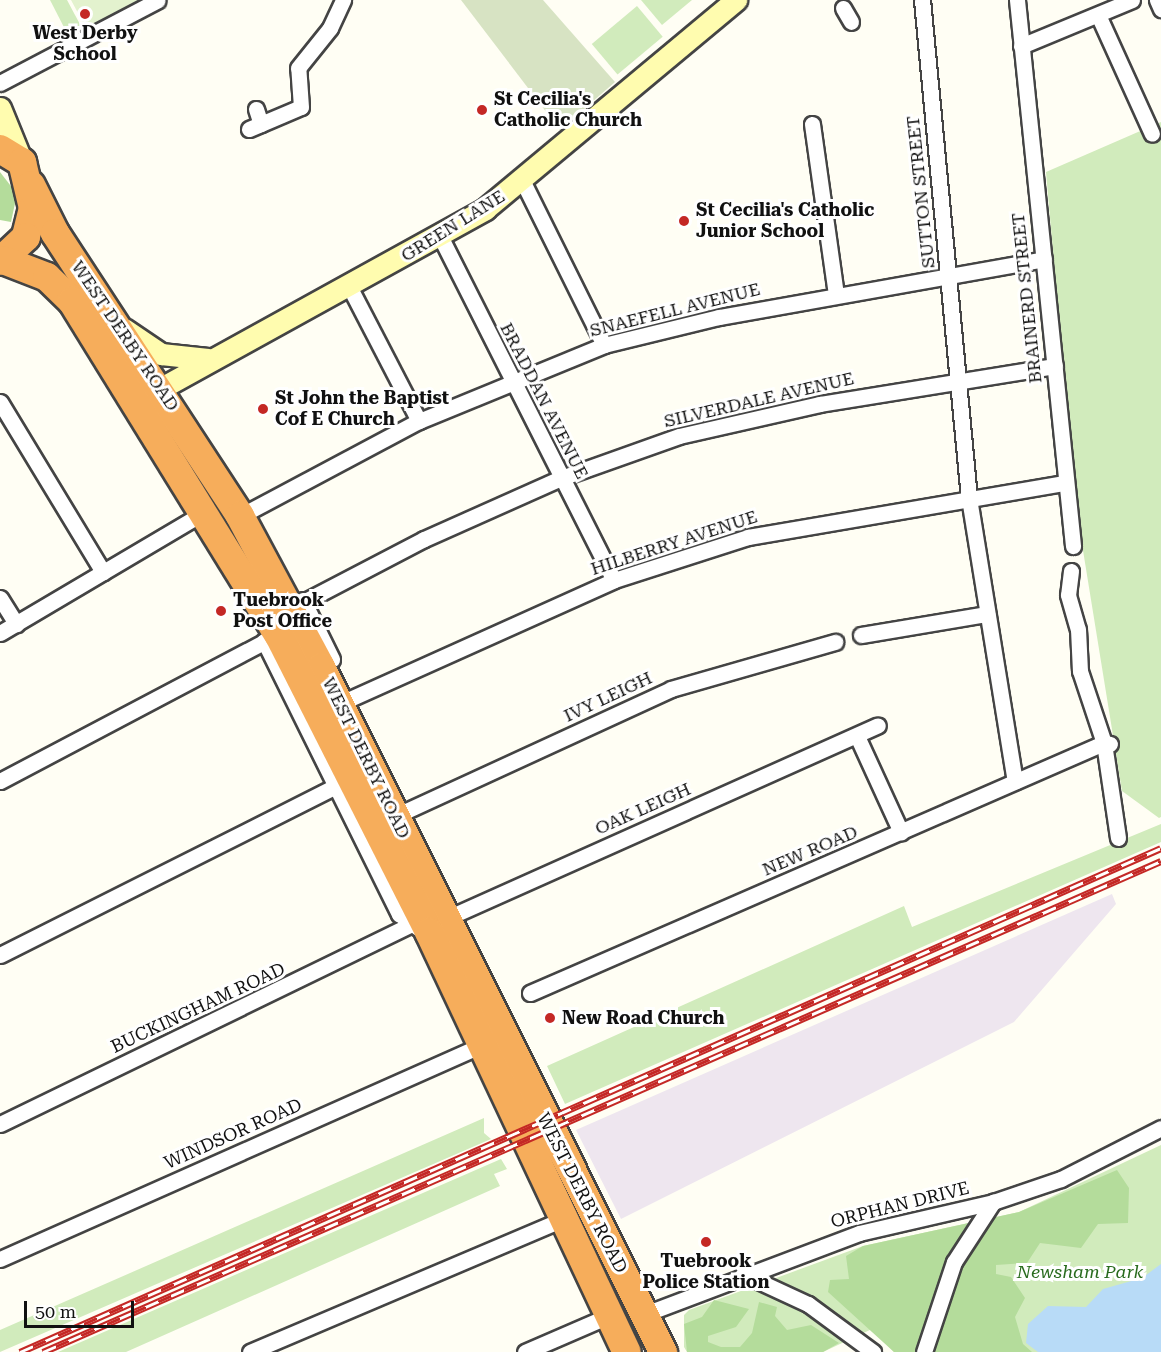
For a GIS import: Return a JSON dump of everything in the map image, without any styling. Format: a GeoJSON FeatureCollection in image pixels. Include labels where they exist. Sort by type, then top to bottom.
{"type":"FeatureCollection","features":[{"type":"Feature","properties":{"kind":"highway"},"geometry":{"type":"LineString","coordinates":[[1,260],[21,245],[32,223],[18,165]]}},
{"type":"Feature","properties":{"kind":"highway","name":"WEST DERBY ROAD"},"geometry":{"type":"LineString","coordinates":[[18,165],[55,233],[115,321],[205,512],[284,621]]}},
{"type":"Feature","properties":{"kind":"highway","name":"WEST DERBY ROAD"},"geometry":{"type":"LineString","coordinates":[[1,260],[56,283],[148,394],[240,516],[284,621],[436,922],[645,1314],[663,1352]]}},
{"type":"Feature","properties":{"kind":"highway","name":"WEST DERBY ROAD"},"geometry":{"type":"LineString","coordinates":[[436,922],[482,1045],[561,1220],[627,1352]]}},
{"type":"Feature","properties":{"kind":"highway"},"geometry":{"type":"LineString","coordinates":[[608,1316],[645,1314]]}},
{"type":"Feature","properties":{"kind":"main road","name":"GREEN LANE"},"geometry":{"type":"LineString","coordinates":[[148,394],[208,359],[441,238],[523,182],[736,0]]}},
{"type":"Feature","properties":{"kind":"main road","name":"WEST DERBY ROAD"},"geometry":{"type":"LineString","coordinates":[[0,108],[18,165]]}},
{"type":"Feature","properties":{"kind":"main road"},"geometry":{"type":"LineString","coordinates":[[115,321],[161,354],[208,359]]}},
{"type":"Feature","properties":{"kind":"street"},"geometry":{"type":"LineString","coordinates":[[0,83],[158,0]]}},
{"type":"Feature","properties":{"kind":"street"},"geometry":{"type":"LineString","coordinates":[[256,121],[301,107],[298,68],[330,28],[343,0]]}},
{"type":"Feature","properties":{"kind":"street","name":"SUTTON STREET"},"geometry":{"type":"LineString","coordinates":[[922,0],[969,498]]}},
{"type":"Feature","properties":{"kind":"street","name":"BRAINERD STREET"},"geometry":{"type":"LineString","coordinates":[[1017,0],[1055,366],[1064,483],[1073,546]]}},
{"type":"Feature","properties":{"kind":"street"},"geometry":{"type":"LineString","coordinates":[[1021,46],[1099,17],[1132,0]]}},
{"type":"Feature","properties":{"kind":"street"},"geometry":{"type":"LineString","coordinates":[[1157,0],[1161,9]]}},
{"type":"Feature","properties":{"kind":"street"},"geometry":{"type":"LineString","coordinates":[[1099,17],[1152,134]]}},
{"type":"Feature","properties":{"kind":"street"},"geometry":{"type":"LineString","coordinates":[[812,124],[836,295]]}},
{"type":"Feature","properties":{"kind":"street"},"geometry":{"type":"LineString","coordinates":[[523,182],[604,345]]}},
{"type":"Feature","properties":{"kind":"street","name":"BRADDAN AVENUE"},"geometry":{"type":"LineString","coordinates":[[441,238],[510,381],[614,580]]}},
{"type":"Feature","properties":{"kind":"street","name":"SNAEFELL AVENUE"},"geometry":{"type":"LineString","coordinates":[[240,516],[419,421],[510,381],[604,345],[836,295],[1044,259]]}},
{"type":"Feature","properties":{"kind":"street"},"geometry":{"type":"LineString","coordinates":[[349,286],[419,421]]}},
{"type":"Feature","properties":{"kind":"street","name":"SILVERDALE AVENUE"},"geometry":{"type":"LineString","coordinates":[[0,781],[284,621],[561,478],[679,436],[958,380],[1055,366]]}},
{"type":"Feature","properties":{"kind":"street"},"geometry":{"type":"LineString","coordinates":[[0,402],[103,572]]}},
{"type":"Feature","properties":{"kind":"street","name":"HILBERRY AVENUE"},"geometry":{"type":"LineString","coordinates":[[352,698],[614,580],[748,537],[1064,483]]}},
{"type":"Feature","properties":{"kind":"street"},"geometry":{"type":"LineString","coordinates":[[969,498],[1015,781]]}},
{"type":"Feature","properties":{"kind":"street"},"geometry":{"type":"LineString","coordinates":[[0,633],[205,512]]}},
{"type":"Feature","properties":{"kind":"street"},"geometry":{"type":"LineString","coordinates":[[1071,571],[1068,595],[1078,629],[1080,671],[1107,744],[1118,838]]}},
{"type":"Feature","properties":{"kind":"street"},"geometry":{"type":"LineString","coordinates":[[0,598],[16,624]]}},
{"type":"Feature","properties":{"kind":"street"},"geometry":{"type":"LineString","coordinates":[[861,635],[987,614]]}},
{"type":"Feature","properties":{"kind":"street"},"geometry":{"type":"LineString","coordinates":[[284,621],[352,698],[406,811],[436,922]]}},
{"type":"Feature","properties":{"kind":"street","name":"WEST DERBY ROAD"},"geometry":{"type":"LineString","coordinates":[[284,621],[336,786],[399,914],[436,922]]}},
{"type":"Feature","properties":{"kind":"street","name":"IVY LEIGH"},"geometry":{"type":"LineString","coordinates":[[406,811],[671,689],[835,642]]}},
{"type":"Feature","properties":{"kind":"street","name":"OAK LEIGH"},"geometry":{"type":"LineString","coordinates":[[436,922],[878,725]]}},
{"type":"Feature","properties":{"kind":"street"},"geometry":{"type":"LineString","coordinates":[[857,736],[901,832]]}},
{"type":"Feature","properties":{"kind":"street","name":"NEW ROAD"},"geometry":{"type":"LineString","coordinates":[[530,993],[1015,781],[1107,744]]}},
{"type":"Feature","properties":{"kind":"street"},"geometry":{"type":"LineString","coordinates":[[0,955],[336,786]]}},
{"type":"Feature","properties":{"kind":"street","name":"BUCKINGHAM ROAD"},"geometry":{"type":"LineString","coordinates":[[0,1124],[436,922]]}},
{"type":"Feature","properties":{"kind":"street","name":"WINDSOR ROAD"},"geometry":{"type":"LineString","coordinates":[[0,1259],[482,1045]]}},
{"type":"Feature","properties":{"kind":"street","name":"ORPHAN DRIVE"},"geometry":{"type":"LineString","coordinates":[[645,1314],[743,1274],[859,1233],[993,1202],[1061,1179],[1161,1128]]}},
{"type":"Feature","properties":{"kind":"street"},"geometry":{"type":"LineString","coordinates":[[924,1352],[954,1262],[993,1202]]}},
{"type":"Feature","properties":{"kind":"street"},"geometry":{"type":"LineString","coordinates":[[250,1352],[561,1220]]}},
{"type":"Feature","properties":{"kind":"street"},"geometry":{"type":"LineString","coordinates":[[743,1274],[808,1304],[873,1352]]}},
{"type":"Feature","properties":{"kind":"street"},"geometry":{"type":"LineString","coordinates":[[525,1352],[608,1316]]}},
{"type":"Feature","properties":{"kind":"shaded area"},"geometry":{"type":"Polygon","coordinates":[[[1112,894],[1116,904],[1014,1022],[621,1219],[576,1130],[1112,894]]]}},
{"type":"Feature","properties":{"kind":"green space"},"geometry":{"type":"Polygon","coordinates":[[[50,0],[67,0],[83,30],[69,37],[50,0]]]}},
{"type":"Feature","properties":{"kind":"green space"},"geometry":{"type":"Polygon","coordinates":[[[71,0],[139,0],[86,28],[71,0]]]}},
{"type":"Feature","properties":{"kind":"green space"},"geometry":{"type":"Polygon","coordinates":[[[461,0],[543,0],[615,82],[560,130],[461,0]]]}},
{"type":"Feature","properties":{"kind":"green space"},"geometry":{"type":"Polygon","coordinates":[[[641,0],[692,0],[662,25],[641,0]]]}},
{"type":"Feature","properties":{"kind":"green space"},"geometry":{"type":"Polygon","coordinates":[[[637,6],[663,37],[618,75],[592,44],[637,6]]]}},
{"type":"Feature","properties":{"kind":"green space"},"geometry":{"type":"Polygon","coordinates":[[[1161,122],[1161,817],[1159,818],[1122,791],[1075,501],[1046,172],[1161,122]]]}},
{"type":"Feature","properties":{"kind":"green space"},"geometry":{"type":"Polygon","coordinates":[[[0,172],[17,194],[11,222],[0,220],[0,172]]]}},
{"type":"Feature","properties":{"kind":"green space"},"geometry":{"type":"Polygon","coordinates":[[[1161,824],[1161,842],[565,1104],[547,1066],[904,906],[912,927],[1161,824]]]}},
{"type":"Feature","properties":{"kind":"green space"},"geometry":{"type":"Polygon","coordinates":[[[484,1118],[484,1133],[491,1139],[0,1352],[0,1330],[484,1118]]]}},
{"type":"Feature","properties":{"kind":"green space","name":"Newsham Park"},"geometry":{"type":"Polygon","coordinates":[[[1161,1145],[1161,1352],[894,1352],[872,1329],[823,1352],[687,1352],[684,1347],[684,1315],[689,1310],[863,1246],[1019,1212],[1161,1145]]]}},
{"type":"Feature","properties":{"kind":"green space"},"geometry":{"type":"Polygon","coordinates":[[[501,1159],[507,1169],[494,1174],[500,1186],[126,1352],[58,1352],[501,1159]]]}},
{"type":"Feature","properties":{"kind":"green space"},"geometry":{"type":"Polygon","coordinates":[[[1117,1170],[1129,1188],[1128,1223],[1098,1224],[1081,1248],[1040,1243],[1027,1263],[996,1265],[996,1274],[1011,1277],[1025,1298],[1015,1317],[1023,1344],[1032,1352],[894,1352],[828,1292],[830,1280],[849,1279],[846,1256],[863,1246],[1019,1212],[1117,1170]]]}},
{"type":"Feature","properties":{"kind":"green space"},"geometry":{"type":"Polygon","coordinates":[[[714,1300],[749,1309],[736,1327],[708,1336],[708,1342],[721,1347],[740,1347],[752,1333],[759,1302],[777,1307],[775,1316],[787,1330],[811,1325],[839,1343],[823,1352],[687,1352],[684,1324],[702,1317],[714,1300]]]}},
{"type":"Feature","properties":{"kind":"water"},"geometry":{"type":"Polygon","coordinates":[[[1161,1264],[1161,1352],[1038,1352],[1026,1343],[1028,1324],[1048,1306],[1086,1307],[1103,1289],[1142,1278],[1161,1264]]]}},
{"type":"Feature","properties":{"kind":"railway"},"geometry":{"type":"LineString","coordinates":[[20,1352],[1161,848]]}},
{"type":"Feature","properties":{"kind":"railway"},"geometry":{"type":"LineString","coordinates":[[43,1352],[1161,861]]}},
{"type":"Feature","properties":{"kind":"place","name":"West Derby School"},"geometry":{"type":"Point","coordinates":[85,14]}},
{"type":"Feature","properties":{"kind":"place","name":"St Cecilia's Catholic Church"},"geometry":{"type":"Point","coordinates":[482,110]}},
{"type":"Feature","properties":{"kind":"place","name":"St Cecilia's Catholic Junior School"},"geometry":{"type":"Point","coordinates":[684,221]}},
{"type":"Feature","properties":{"kind":"place","name":"St John the Baptist Cof E Church"},"geometry":{"type":"Point","coordinates":[263,409]}},
{"type":"Feature","properties":{"kind":"place","name":"Tuebrook Post Office"},"geometry":{"type":"Point","coordinates":[221,611]}},
{"type":"Feature","properties":{"kind":"place","name":"New Road Church"},"geometry":{"type":"Point","coordinates":[550,1018]}},
{"type":"Feature","properties":{"kind":"place","name":"Tuebrook Police Station"},"geometry":{"type":"Point","coordinates":[706,1242]}}]}
